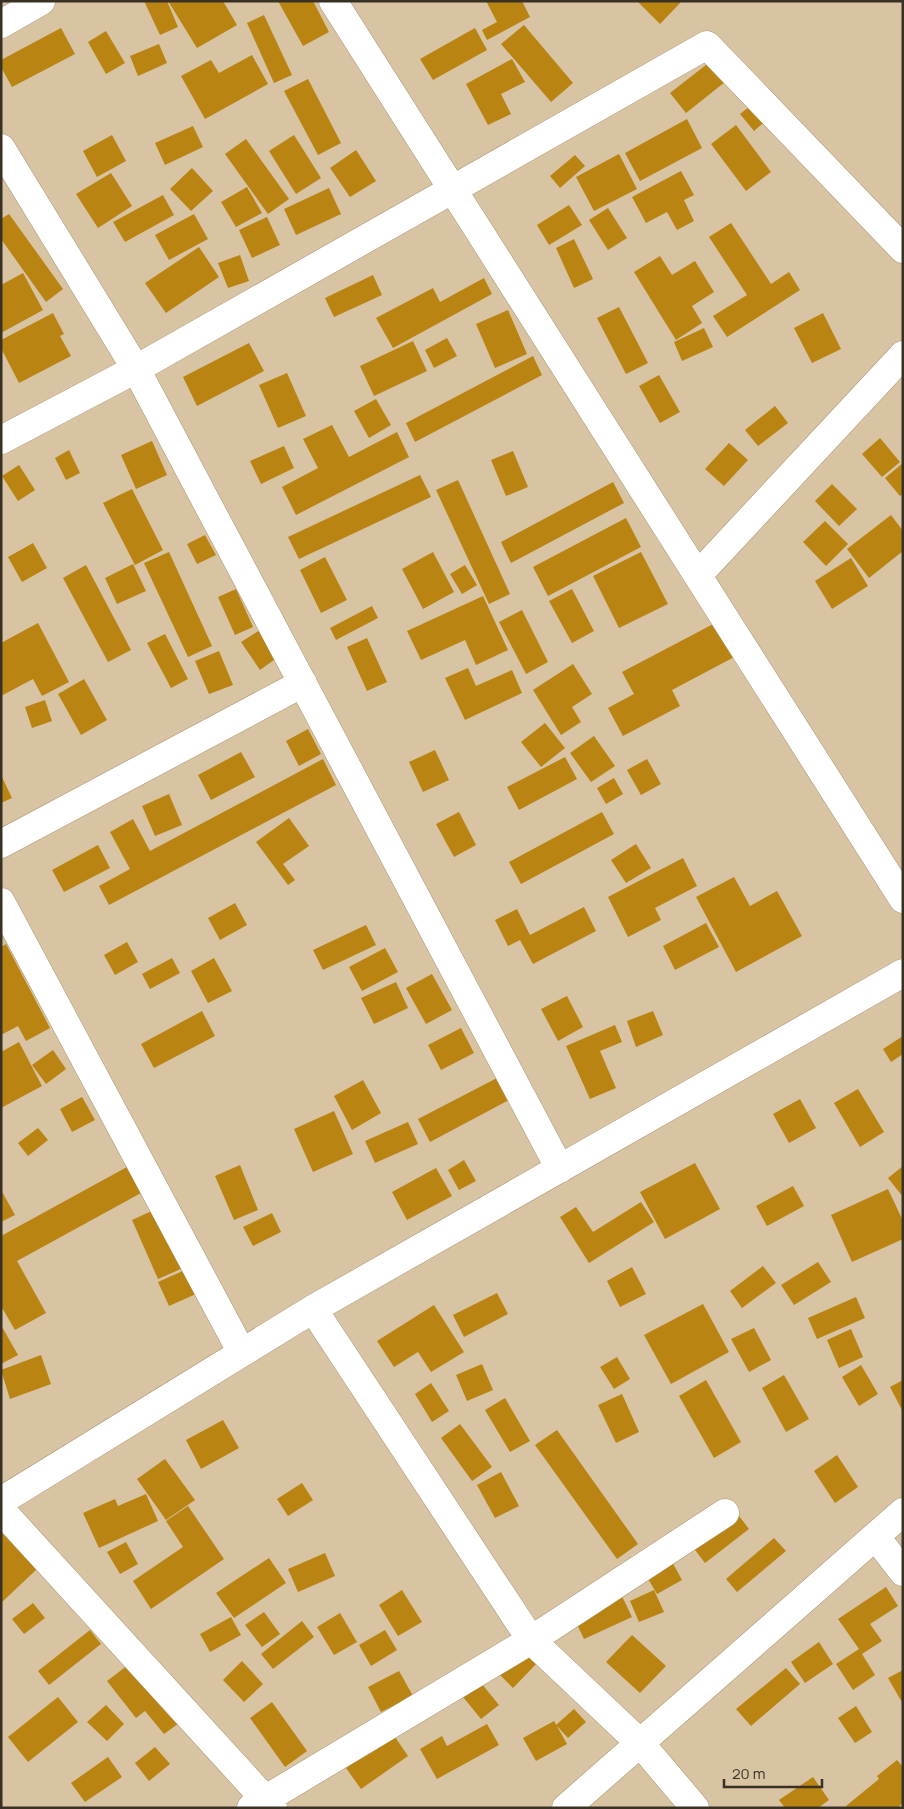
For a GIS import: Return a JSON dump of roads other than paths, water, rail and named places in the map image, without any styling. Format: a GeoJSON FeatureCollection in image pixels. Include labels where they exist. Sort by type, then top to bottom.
{"type":"FeatureCollection","features":[{"type":"Feature","properties":{"kind":"street"},"geometry":{"type":"LineString","coordinates":[[1,24],[40,1]]}},
{"type":"Feature","properties":{"kind":"street"},"geometry":{"type":"LineString","coordinates":[[333,1],[903,899]]}},
{"type":"Feature","properties":{"kind":"street"},"geometry":{"type":"LineString","coordinates":[[1,440],[136,369],[707,45],[903,249]]}},
{"type":"Feature","properties":{"kind":"street"},"geometry":{"type":"LineString","coordinates":[[1,148],[136,369],[560,1169]]}},
{"type":"Feature","properties":{"kind":"street"},"geometry":{"type":"LineString","coordinates":[[698,575],[903,355]]}},
{"type":"Feature","properties":{"kind":"street"},"geometry":{"type":"LineString","coordinates":[[1,844],[303,683]]}},
{"type":"Feature","properties":{"kind":"street"},"geometry":{"type":"LineString","coordinates":[[1,902],[242,1353]]}},
{"type":"Feature","properties":{"kind":"street"},"geometry":{"type":"LineString","coordinates":[[1,1501],[313,1309],[903,973]]}},
{"type":"Feature","properties":{"kind":"street"},"geometry":{"type":"LineString","coordinates":[[313,1309],[531,1640],[640,1743],[695,1808]]}},
{"type":"Feature","properties":{"kind":"street"},"geometry":{"type":"LineString","coordinates":[[1,1510],[264,1805],[531,1640],[725,1513]]}},
{"type":"Feature","properties":{"kind":"street"},"geometry":{"type":"LineString","coordinates":[[566,1808],[903,1512]]}},
{"type":"Feature","properties":{"kind":"street"},"geometry":{"type":"LineString","coordinates":[[876,1537],[903,1572]]}}]}
